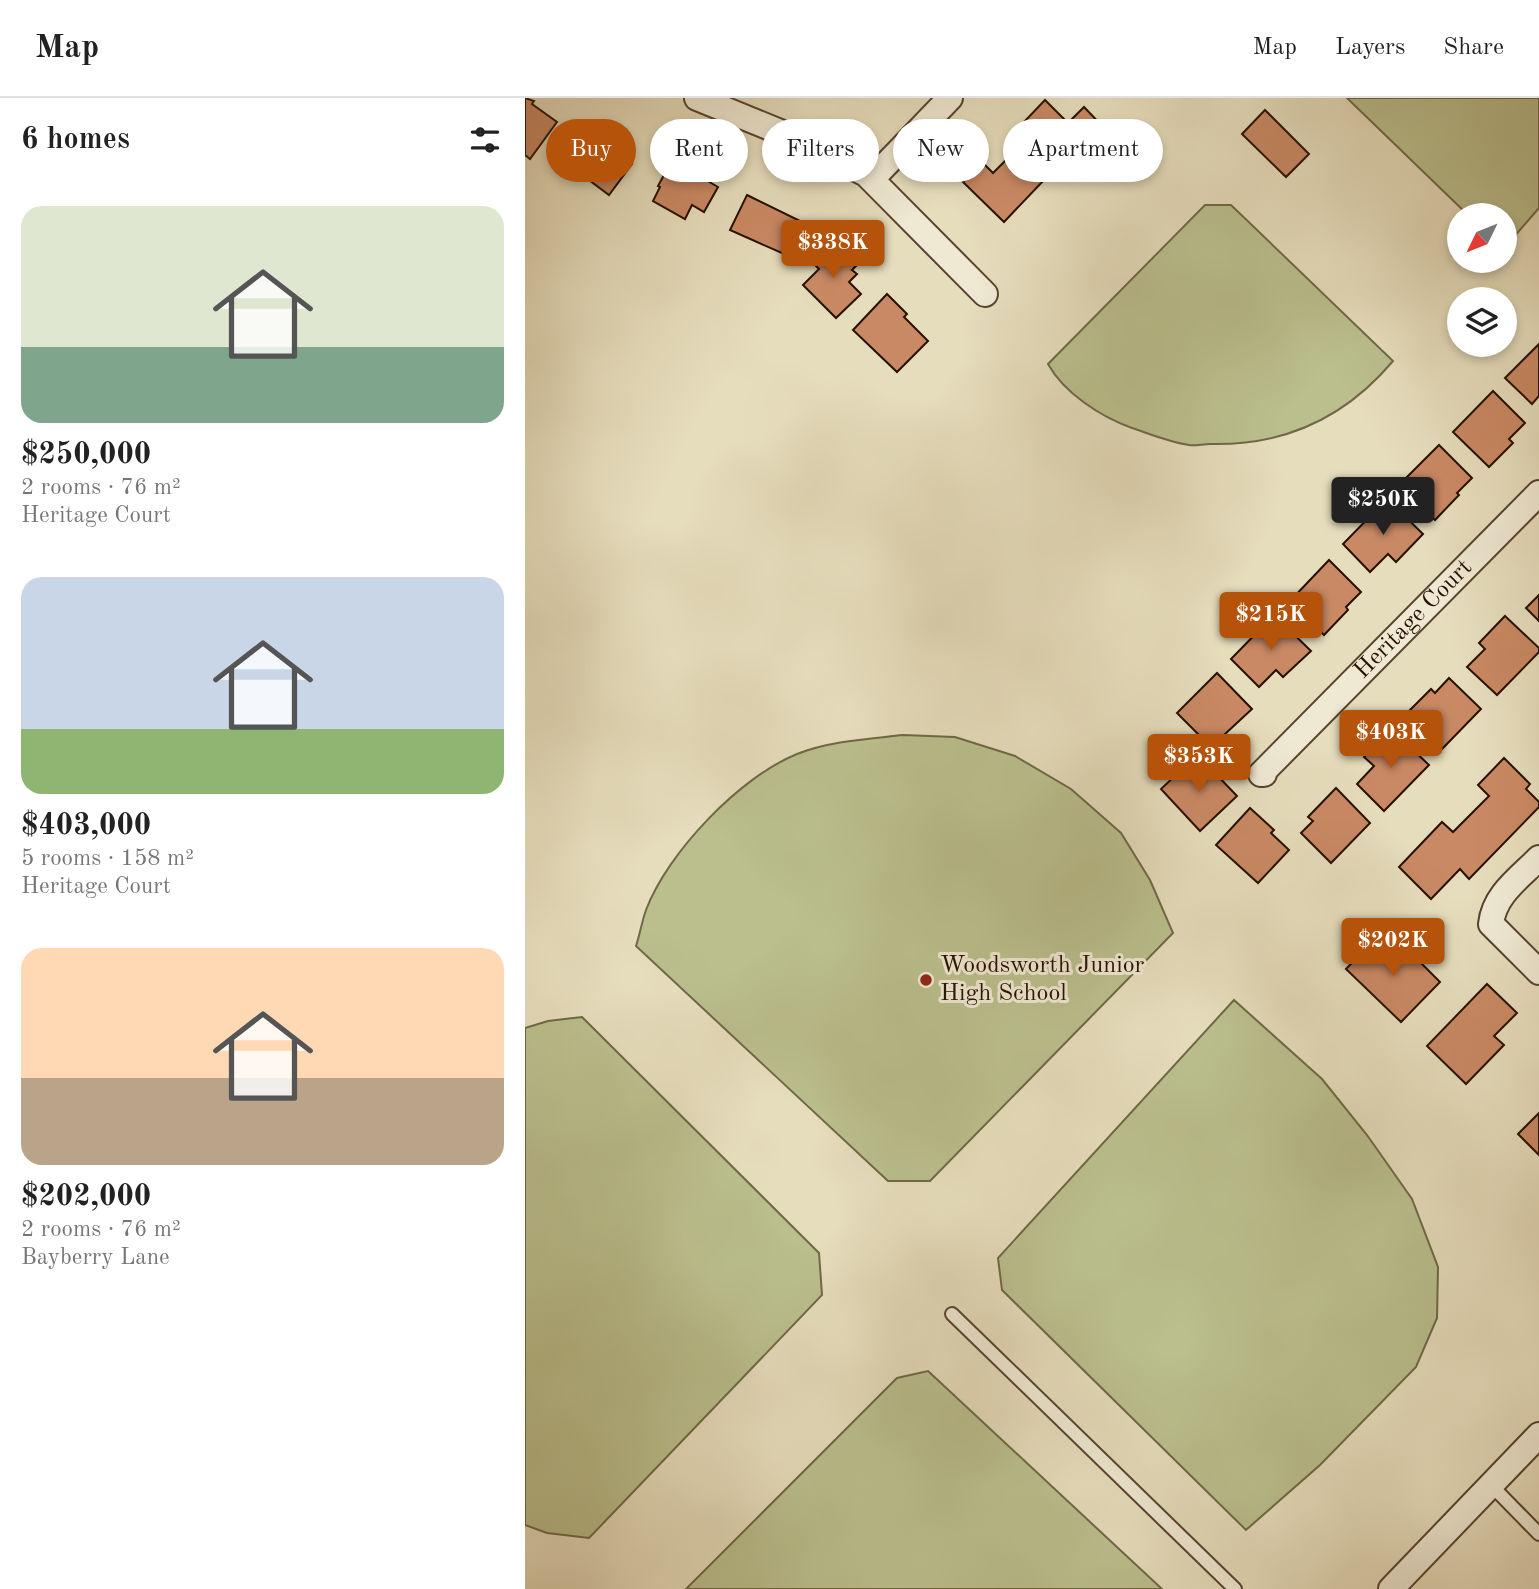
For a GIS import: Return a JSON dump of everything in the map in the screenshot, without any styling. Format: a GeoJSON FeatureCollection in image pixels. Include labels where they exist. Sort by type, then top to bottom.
{"type":"FeatureCollection","features":[{"type":"Feature","properties":{"kind":"street"},"geometry":{"type":"LineString","coordinates":[[697,98],[762,125]]}},
{"type":"Feature","properties":{"kind":"street"},"geometry":{"type":"LineString","coordinates":[[879,172],[950,98]]}},
{"type":"Feature","properties":{"kind":"street"},"geometry":{"type":"LineString","coordinates":[[875,182],[985,294]]}},
{"type":"Feature","properties":{"kind":"street","name":"Heritage Court"},"geometry":{"type":"LineString","coordinates":[[1264,774],[1539,493]]}},
{"type":"Feature","properties":{"kind":"street"},"geometry":{"type":"LineString","coordinates":[[1539,859],[1500,897],[1493,909],[1491,924],[1539,972]]}},
{"type":"Feature","properties":{"kind":"street"},"geometry":{"type":"LineString","coordinates":[[1391,1589],[1539,1435]]}},
{"type":"Feature","properties":{"kind":"lane"},"geometry":{"type":"LineString","coordinates":[[952,1314],[1235,1589]]}},
{"type":"Feature","properties":{"kind":"lane"},"geometry":{"type":"LineString","coordinates":[[1491,1485],[1539,1534]]}},
{"type":"Feature","properties":{"kind":"green space"},"geometry":{"type":"Polygon","coordinates":[[[1347,98],[1539,98],[1539,208],[1517,233],[1517,203],[1456,203],[1347,98]]]}},
{"type":"Feature","properties":{"kind":"green space"},"geometry":{"type":"Polygon","coordinates":[[[1205,205],[1231,205],[1393,361],[1355,398],[1334,413],[1312,425],[1263,440],[1189,445],[1132,428],[1096,411],[1073,394],[1048,364],[1205,205]]]}},
{"type":"Feature","properties":{"kind":"green space"},"geometry":{"type":"Polygon","coordinates":[[[903,735],[955,737],[1015,756],[1071,789],[1121,833],[1150,880],[1173,933],[930,1181],[888,1181],[636,946],[646,910],[671,864],[708,819],[752,780],[797,754],[823,746],[903,735]]]}},
{"type":"Feature","properties":{"kind":"green space"},"geometry":{"type":"Polygon","coordinates":[[[1234,1000],[1322,1079],[1367,1135],[1412,1199],[1438,1267],[1437,1318],[1416,1367],[1320,1465],[1246,1530],[1002,1290],[998,1258],[1234,1000]]]}},
{"type":"Feature","properties":{"kind":"green space"},"geometry":{"type":"Polygon","coordinates":[[[582,1017],[819,1253],[822,1295],[589,1538],[547,1533],[525,1525],[525,1028],[548,1021],[582,1017]]]}},
{"type":"Feature","properties":{"kind":"green space"},"geometry":{"type":"Polygon","coordinates":[[[928,1371],[1162,1589],[686,1589],[897,1378],[928,1371]]]}},
{"type":"Feature","properties":{"kind":"building"},"geometry":{"type":"Polygon","coordinates":[[[525,98],[534,101],[532,104],[553,119],[546,119],[546,137],[530,159],[525,155],[525,98]]]}},
{"type":"Feature","properties":{"kind":"building"},"geometry":{"type":"Polygon","coordinates":[[[1045,100],[1064,119],[1027,119],[1045,100]]]}},
{"type":"Feature","properties":{"kind":"building"},"geometry":{"type":"Polygon","coordinates":[[[1084,107],[1095,119],[1072,119],[1084,107]]]}},
{"type":"Feature","properties":{"kind":"building"},"geometry":{"type":"Polygon","coordinates":[[[1265,110],[1309,154],[1286,177],[1242,134],[1265,110]]]}},
{"type":"Feature","properties":{"kind":"building"},"geometry":{"type":"Polygon","coordinates":[[[1003,163],[1003,182],[1042,182],[1004,222],[963,182],[989,182],[989,169],[993,173],[1003,163]]]}},
{"type":"Feature","properties":{"kind":"building"},"geometry":{"type":"Polygon","coordinates":[[[592,182],[619,182],[609,195],[592,182]]]}},
{"type":"Feature","properties":{"kind":"building"},"geometry":{"type":"Polygon","coordinates":[[[660,182],[709,182],[718,187],[704,212],[692,205],[685,219],[653,201],[660,187],[660,182]]]}},
{"type":"Feature","properties":{"kind":"building"},"geometry":{"type":"Polygon","coordinates":[[[747,195],[800,221],[784,254],[730,230],[747,195]]]}},
{"type":"Feature","properties":{"kind":"building"},"geometry":{"type":"Polygon","coordinates":[[[831,241],[856,266],[852,270],[857,274],[849,282],[861,294],[836,318],[803,285],[819,269],[811,261],[831,241]]]}},
{"type":"Feature","properties":{"kind":"building"},"geometry":{"type":"Polygon","coordinates":[[[887,294],[907,314],[904,317],[928,341],[897,372],[853,330],[887,294]]]}},
{"type":"Feature","properties":{"kind":"building"},"geometry":{"type":"Polygon","coordinates":[[[1539,344],[1539,396],[1532,404],[1505,378],[1539,344]]]}},
{"type":"Feature","properties":{"kind":"building"},"geometry":{"type":"Polygon","coordinates":[[[1493,391],[1525,423],[1509,439],[1513,443],[1489,467],[1453,432],[1493,391]]]}},
{"type":"Feature","properties":{"kind":"building"},"geometry":{"type":"Polygon","coordinates":[[[1439,445],[1472,478],[1435,520],[1399,485],[1439,445]]]}},
{"type":"Feature","properties":{"kind":"building"},"geometry":{"type":"Polygon","coordinates":[[[1387,499],[1423,534],[1396,562],[1388,554],[1370,572],[1343,544],[1387,499]]]}},
{"type":"Feature","properties":{"kind":"building"},"geometry":{"type":"Polygon","coordinates":[[[1329,560],[1361,592],[1324,635],[1290,601],[1329,560]]]}},
{"type":"Feature","properties":{"kind":"building"},"geometry":{"type":"Polygon","coordinates":[[[1539,595],[1539,621],[1526,608],[1539,595]]]}},
{"type":"Feature","properties":{"kind":"building"},"geometry":{"type":"Polygon","coordinates":[[[1274,615],[1311,651],[1283,677],[1276,670],[1259,687],[1231,659],[1274,615]]]}},
{"type":"Feature","properties":{"kind":"building"},"geometry":{"type":"Polygon","coordinates":[[[1505,616],[1539,648],[1539,652],[1497,695],[1467,667],[1485,649],[1479,643],[1505,616]]]}},
{"type":"Feature","properties":{"kind":"building"},"geometry":{"type":"Polygon","coordinates":[[[1217,673],[1252,709],[1211,747],[1177,713],[1217,673]]]}},
{"type":"Feature","properties":{"kind":"building"},"geometry":{"type":"Polygon","coordinates":[[[1449,678],[1481,709],[1442,749],[1406,714],[1431,689],[1435,693],[1449,678]]]}},
{"type":"Feature","properties":{"kind":"building"},"geometry":{"type":"Polygon","coordinates":[[[1391,729],[1429,765],[1384,811],[1357,784],[1374,766],[1364,757],[1391,729]]]}},
{"type":"Feature","properties":{"kind":"building"},"geometry":{"type":"Polygon","coordinates":[[[1195,757],[1210,774],[1213,771],[1237,796],[1200,831],[1161,789],[1195,757]]]}},
{"type":"Feature","properties":{"kind":"building"},"geometry":{"type":"Polygon","coordinates":[[[1504,758],[1530,784],[1526,789],[1539,802],[1539,807],[1469,879],[1460,869],[1431,899],[1399,867],[1442,822],[1453,832],[1489,796],[1478,785],[1504,758]]]}},
{"type":"Feature","properties":{"kind":"building"},"geometry":{"type":"Polygon","coordinates":[[[1336,788],[1370,823],[1331,863],[1301,833],[1313,821],[1308,817],[1336,788]]]}},
{"type":"Feature","properties":{"kind":"building"},"geometry":{"type":"Polygon","coordinates":[[[1250,808],[1274,830],[1271,833],[1289,850],[1258,883],[1216,845],[1250,808]]]}},
{"type":"Feature","properties":{"kind":"building"},"geometry":{"type":"Polygon","coordinates":[[[1376,938],[1391,952],[1401,943],[1440,982],[1401,1022],[1346,969],[1376,938]]]}},
{"type":"Feature","properties":{"kind":"building"},"geometry":{"type":"Polygon","coordinates":[[[1487,984],[1517,1013],[1494,1036],[1504,1045],[1466,1084],[1427,1046],[1487,984]]]}},
{"type":"Feature","properties":{"kind":"building"},"geometry":{"type":"Polygon","coordinates":[[[1539,1113],[1539,1155],[1518,1134],[1539,1113]]]}},
{"type":"Feature","properties":{"kind":"place","name":"Woodsworth Junior High School"},"geometry":{"type":"Point","coordinates":[926,980]}}]}
